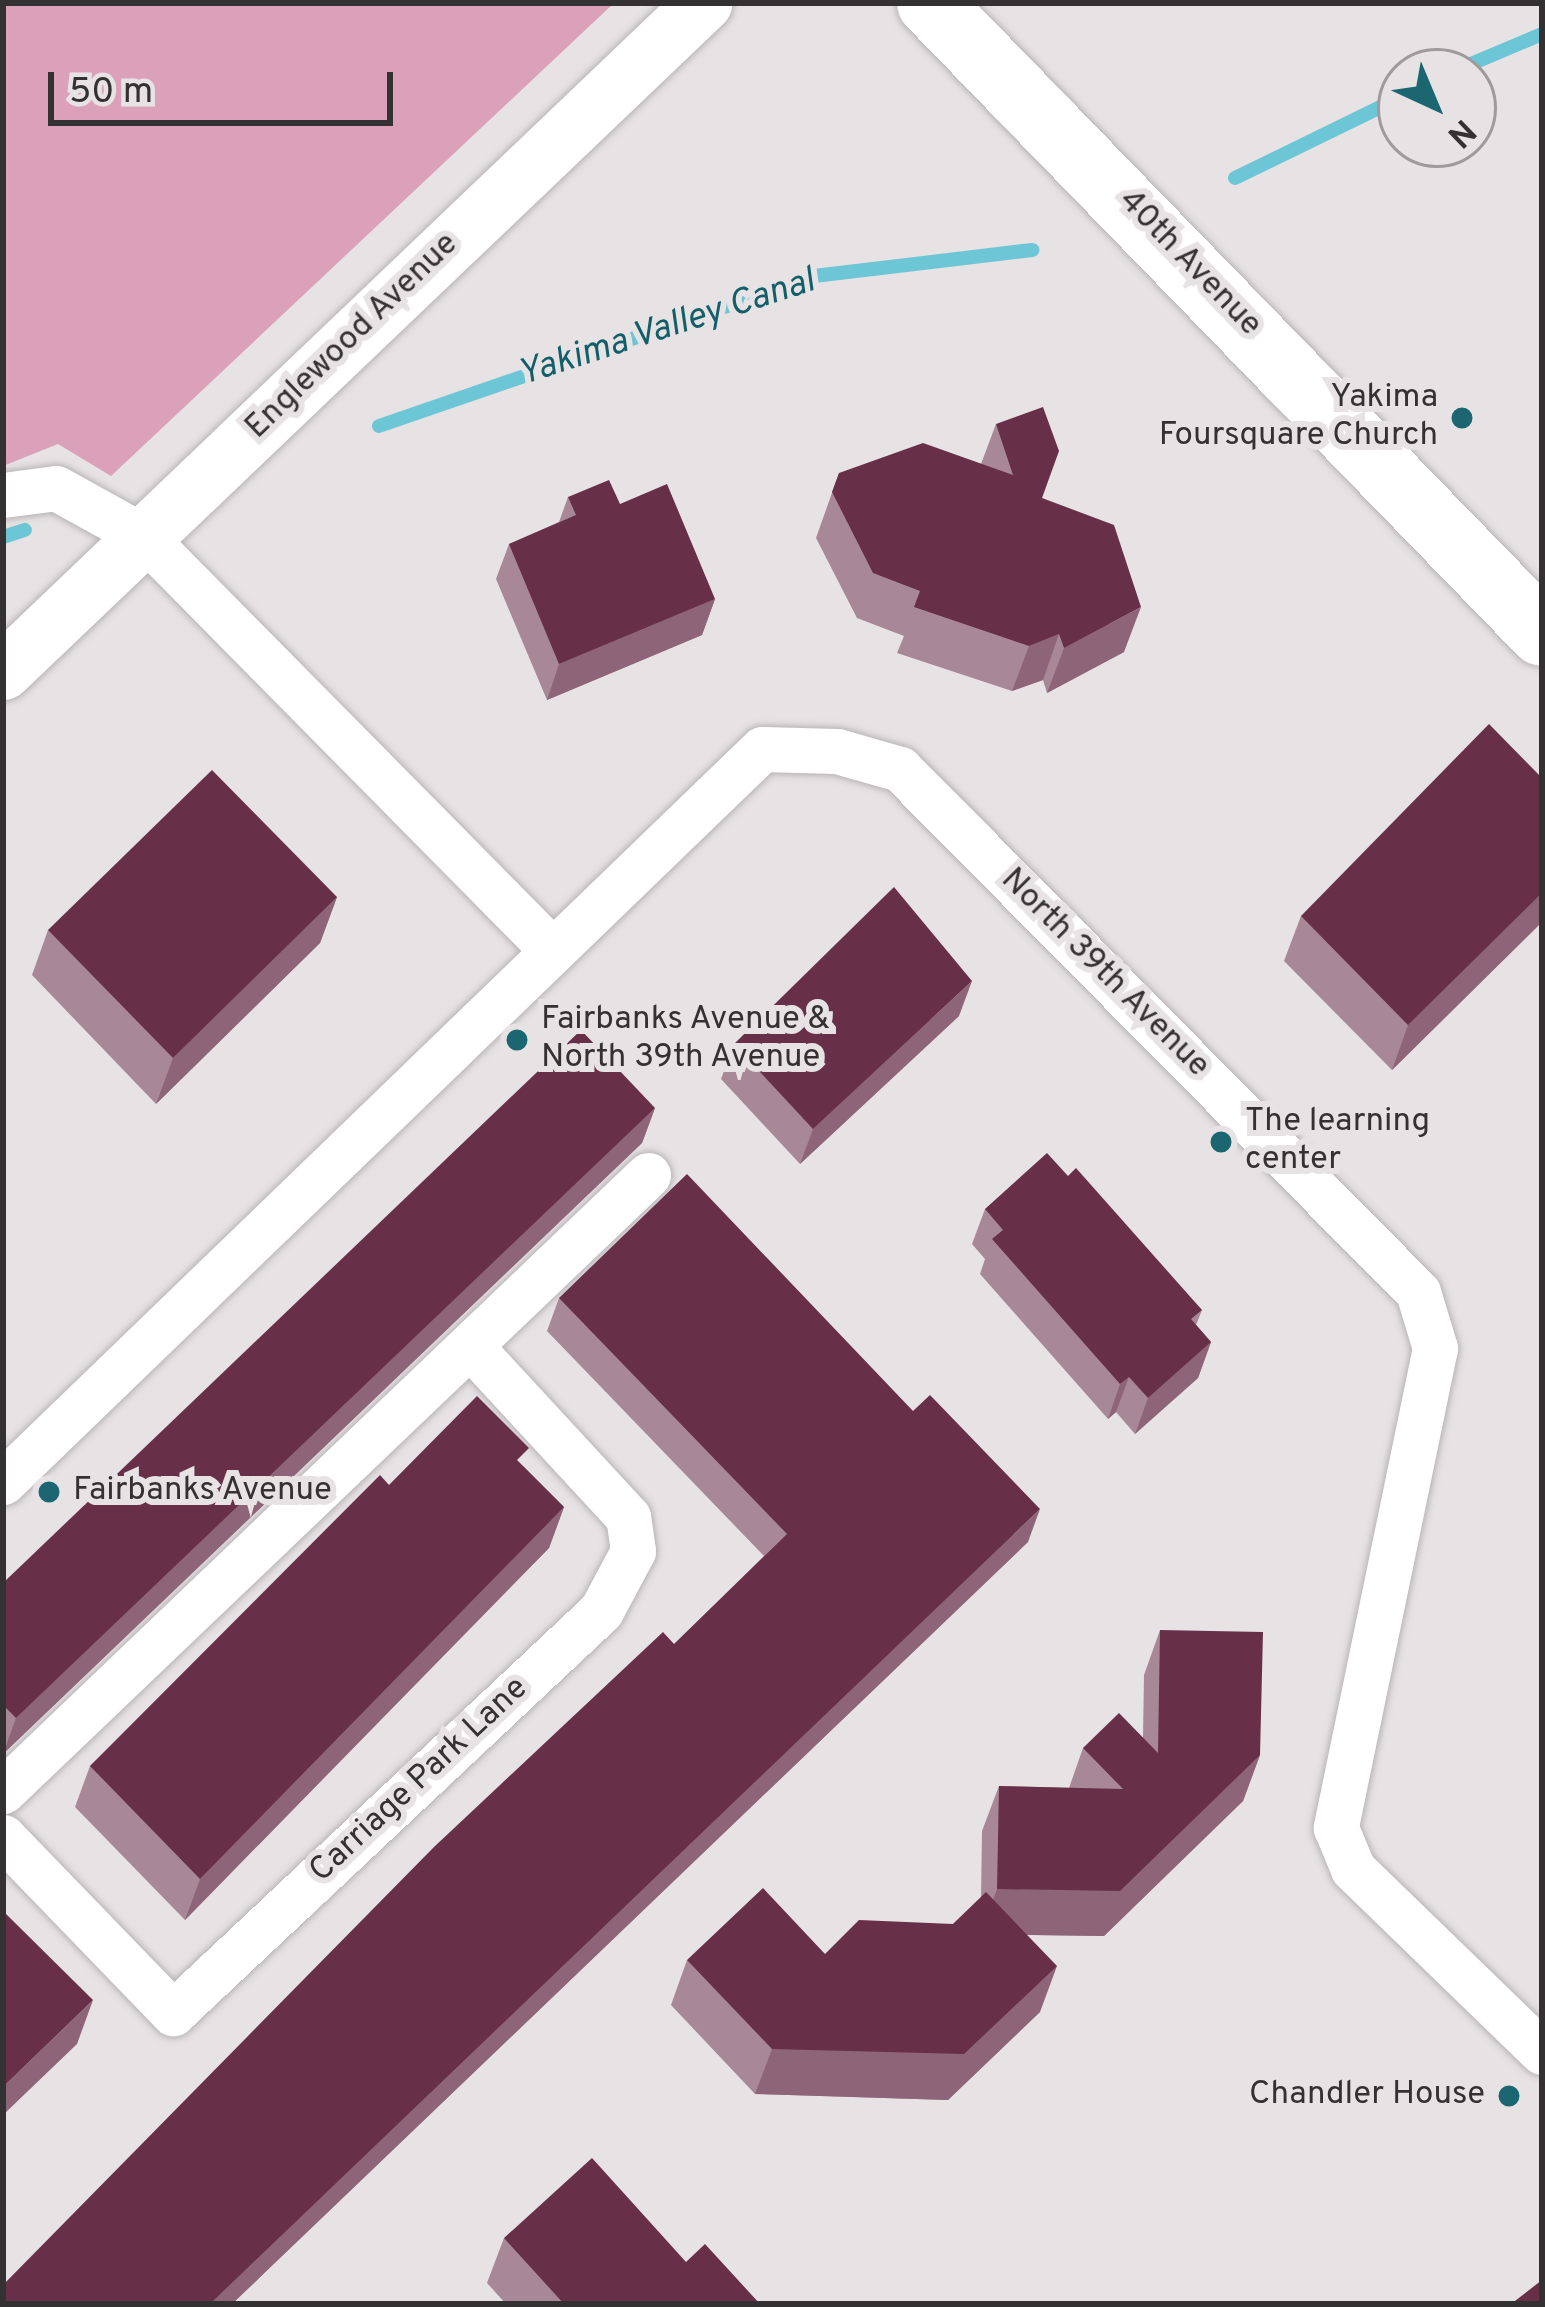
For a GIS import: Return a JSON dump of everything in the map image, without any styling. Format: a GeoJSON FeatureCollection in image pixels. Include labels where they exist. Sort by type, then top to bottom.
{"type":"FeatureCollection","features":[{"type":"Feature","properties":{"kind":"main road","name":"40th Avenue"},"geometry":{"type":"LineString","coordinates":[[930,3],[1542,633]]}},
{"type":"Feature","properties":{"kind":"street","name":"Englewood Avenue"},"geometry":{"type":"LineString","coordinates":[[3,671],[703,3]]}},
{"type":"Feature","properties":{"kind":"street"},"geometry":{"type":"LineString","coordinates":[[3,495],[56,488],[143,536],[554,951],[3,1482]]}},
{"type":"Feature","properties":{"kind":"street","name":"North 39th Avenue"},"geometry":{"type":"LineString","coordinates":[[554,951],[762,749],[837,751],[901,769],[1418,1292],[1435,1348],[1336,1828],[1353,1869],[1542,2052]]}},
{"type":"Feature","properties":{"kind":"street"},"geometry":{"type":"LineString","coordinates":[[3,1791],[648,1175]]}},
{"type":"Feature","properties":{"kind":"street","name":"Carriage Park Lane"},"geometry":{"type":"LineString","coordinates":[[3,1837],[172,2013],[601,1611],[633,1551],[628,1516],[471,1347]]}},
{"type":"Feature","properties":{"kind":"shaded area"},"geometry":{"type":"Polygon","coordinates":[[[3,3],[614,3],[111,476],[58,444],[3,466],[3,3]]]}},
{"type":"Feature","properties":{"kind":"building"},"geometry":{"type":"Polygon","coordinates":[[[1043,407],[1059,451],[1042,498],[1114,525],[1141,607],[1064,648],[1059,634],[1029,646],[914,607],[920,591],[873,573],[832,492],[839,473],[923,443],[1013,475],[996,424],[1043,407]]]}},
{"type":"Feature","properties":{"kind":"building"},"geometry":{"type":"Polygon","coordinates":[[[609,480],[620,504],[667,484],[715,599],[559,664],[509,544],[576,515],[568,497],[609,480]]]}},
{"type":"Feature","properties":{"kind":"building"},"geometry":{"type":"Polygon","coordinates":[[[1489,724],[1542,778],[1542,893],[1408,1025],[1301,916],[1489,724]]]}},
{"type":"Feature","properties":{"kind":"building"},"geometry":{"type":"Polygon","coordinates":[[[212,770],[337,897],[173,1058],[48,930],[212,770]]]}},
{"type":"Feature","properties":{"kind":"building"},"geometry":{"type":"Polygon","coordinates":[[[894,887],[972,981],[813,1129],[734,1044],[894,887]]]}},
{"type":"Feature","properties":{"kind":"building"},"geometry":{"type":"Polygon","coordinates":[[[581,1030],[655,1108],[16,1718],[3,1705],[3,1583],[581,1030]]]}},
{"type":"Feature","properties":{"kind":"building"},"geometry":{"type":"Polygon","coordinates":[[[1047,1153],[1068,1176],[1076,1168],[1202,1310],[1191,1319],[1211,1342],[1148,1398],[1129,1377],[1120,1384],[992,1239],[1003,1230],[985,1209],[1047,1153]]]}},
{"type":"Feature","properties":{"kind":"building"},"geometry":{"type":"Polygon","coordinates":[[[687,1174],[913,1411],[930,1395],[1040,1509],[210,2304],[3,2304],[3,2285],[434,1847],[663,1632],[674,1644],[787,1534],[559,1298],[687,1174]]]}},
{"type":"Feature","properties":{"kind":"building"},"geometry":{"type":"Polygon","coordinates":[[[477,1396],[529,1448],[517,1460],[564,1507],[200,1879],[90,1766],[380,1475],[389,1485],[477,1396]]]}},
{"type":"Feature","properties":{"kind":"building"},"geometry":{"type":"Polygon","coordinates":[[[1160,1630],[1263,1632],[1260,1755],[1120,1891],[997,1889],[999,1786],[1123,1789],[1083,1748],[1119,1713],[1158,1753],[1160,1630]]]}},
{"type":"Feature","properties":{"kind":"building"},"geometry":{"type":"Polygon","coordinates":[[[763,1888],[825,1954],[859,1920],[953,1924],[986,1892],[1057,1966],[964,2054],[772,2049],[687,1960],[763,1888]]]}},
{"type":"Feature","properties":{"kind":"building"},"geometry":{"type":"Polygon","coordinates":[[[3,1911],[93,2000],[3,2087],[3,1911]]]}},
{"type":"Feature","properties":{"kind":"building"},"geometry":{"type":"Polygon","coordinates":[[[592,2158],[686,2262],[705,2244],[760,2304],[564,2304],[504,2238],[592,2158]]]}},
{"type":"Feature","properties":{"kind":"building"},"geometry":{"type":"Polygon","coordinates":[[[1542,2280],[1542,2304],[1511,2304],[1542,2280]]]}},
{"type":"Feature","properties":{"kind":"waterway","name":"Yakima Valley Canal"},"geometry":{"type":"LineString","coordinates":[[1497,53],[1542,34]]}},
{"type":"Feature","properties":{"kind":"waterway","name":"Yakima Valley Canal"},"geometry":{"type":"LineString","coordinates":[[1235,178],[1377,109]]}},
{"type":"Feature","properties":{"kind":"waterway","name":"Yakima Valley Canal"},"geometry":{"type":"LineString","coordinates":[[379,426],[814,276],[1032,250]]}},
{"type":"Feature","properties":{"kind":"waterway","name":"Yakima Valley Canal"},"geometry":{"type":"LineString","coordinates":[[3,537],[25,530]]}},
{"type":"Feature","properties":{"kind":"place","name":"Yakima Foursquare Church"},"geometry":{"type":"Point","coordinates":[1462,418]}},
{"type":"Feature","properties":{"kind":"place","name":"Fairbanks Avenue & North 39th Avenue"},"geometry":{"type":"Point","coordinates":[517,1040]}},
{"type":"Feature","properties":{"kind":"place","name":"The learning center"},"geometry":{"type":"Point","coordinates":[1221,1142]}},
{"type":"Feature","properties":{"kind":"place","name":"Fairbanks Avenue"},"geometry":{"type":"Point","coordinates":[49,1492]}},
{"type":"Feature","properties":{"kind":"place","name":"Chandler House"},"geometry":{"type":"Point","coordinates":[1509,2096]}}]}
